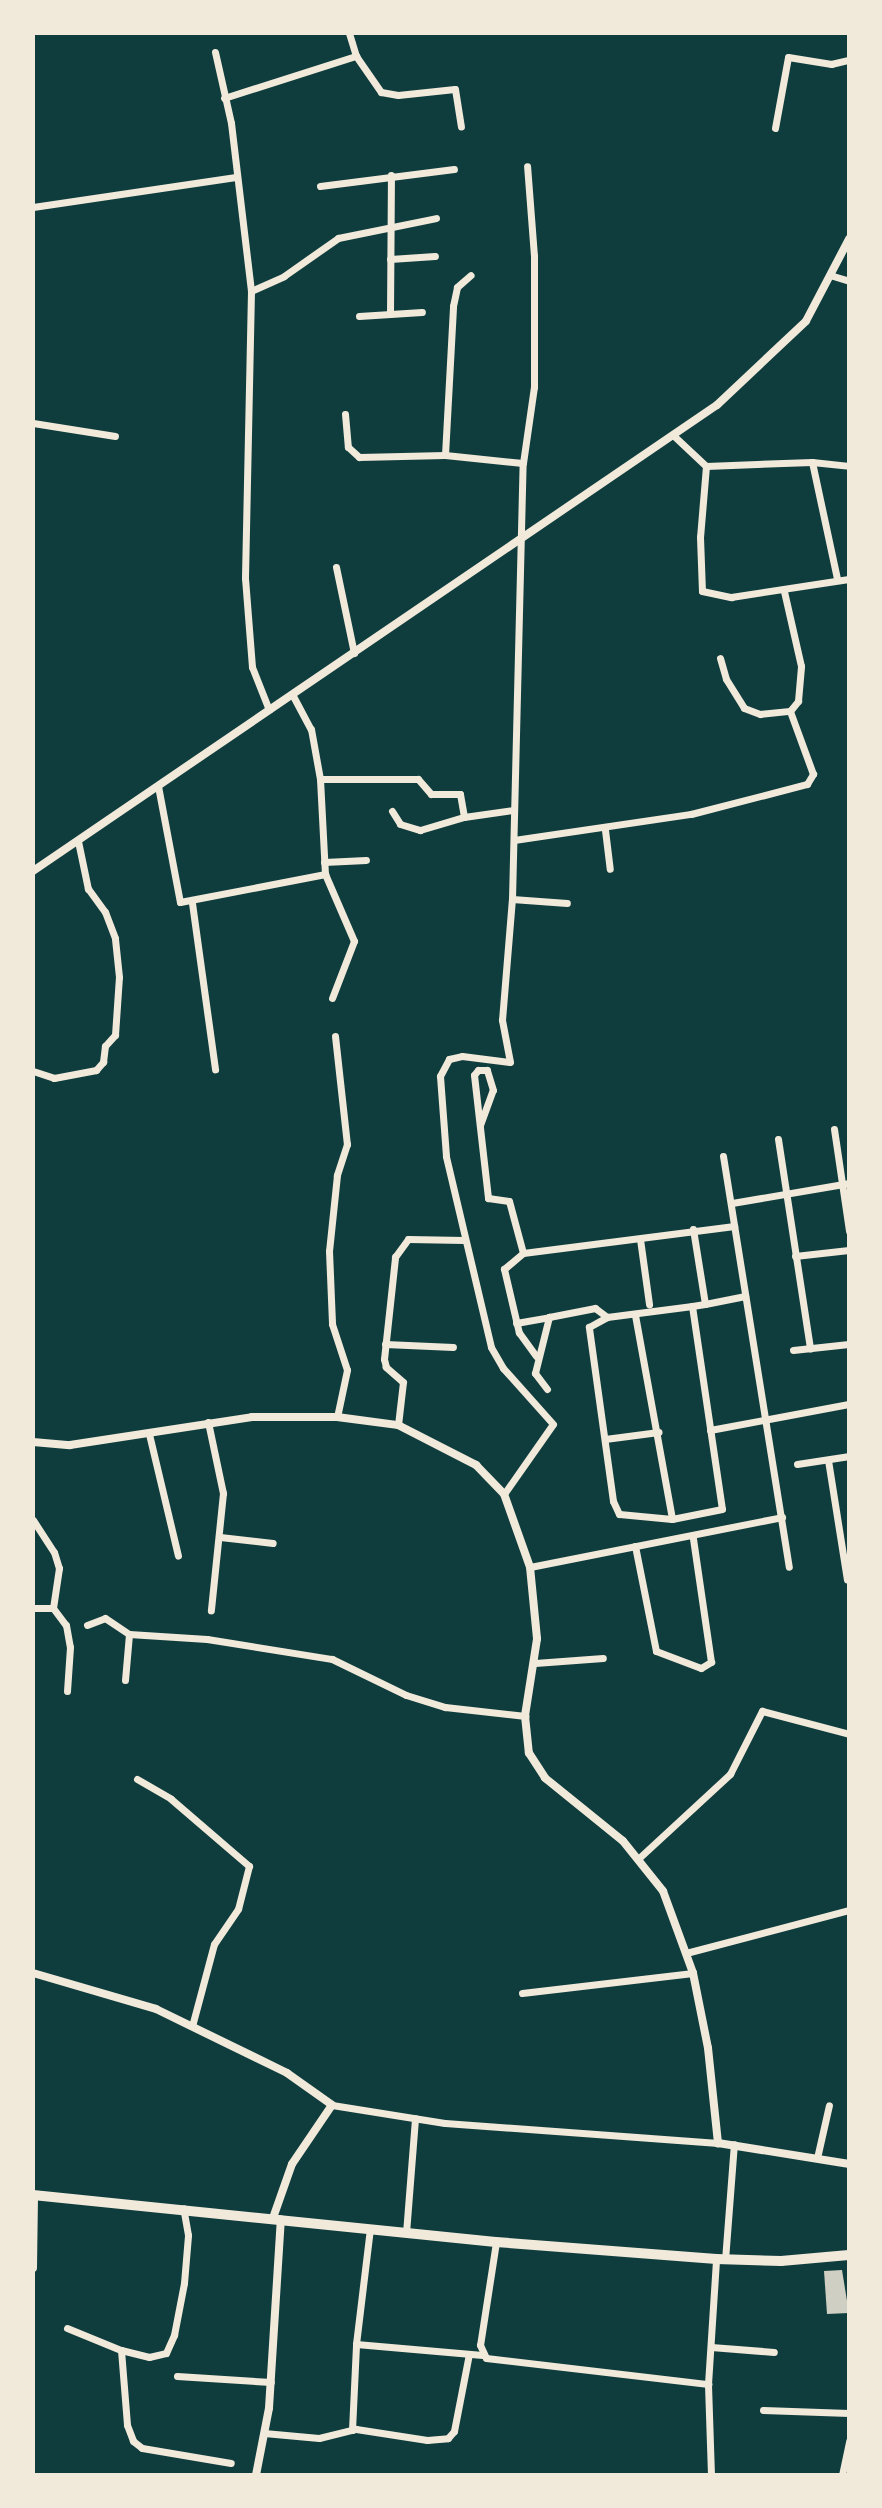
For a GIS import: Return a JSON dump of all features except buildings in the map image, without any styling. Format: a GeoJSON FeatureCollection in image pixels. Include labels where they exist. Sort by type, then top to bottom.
{"type":"FeatureCollection","features":[{"type":"Feature","properties":{"kind":"main road"},"geometry":{"type":"LineString","coordinates":[[34,2195],[183,2208],[496,2242],[720,2260],[849,2256]]}},
{"type":"Feature","properties":{"kind":"street"},"geometry":{"type":"LineString","coordinates":[[349,33],[356,56],[381,92],[398,95],[455,89],[461,127]]}},
{"type":"Feature","properties":{"kind":"street"},"geometry":{"type":"LineString","coordinates":[[215,51],[251,291],[245,578],[252,667],[269,710]]}},
{"type":"Feature","properties":{"kind":"street"},"geometry":{"type":"LineString","coordinates":[[224,98],[356,56]]}},
{"type":"Feature","properties":{"kind":"street"},"geometry":{"type":"LineString","coordinates":[[775,128],[788,57],[831,64],[849,60]]}},
{"type":"Feature","properties":{"kind":"street"},"geometry":{"type":"LineString","coordinates":[[504,1494],[553,1424],[503,1368],[491,1347],[446,1156],[440,1076],[449,1059],[463,1056],[505,1065],[510,1062],[502,1020],[512,899],[523,463],[534,387],[534,256],[527,166]]}},
{"type":"Feature","properties":{"kind":"street"},"geometry":{"type":"LineString","coordinates":[[320,186],[454,169]]}},
{"type":"Feature","properties":{"kind":"street"},"geometry":{"type":"LineString","coordinates":[[390,314],[391,175]]}},
{"type":"Feature","properties":{"kind":"street"},"geometry":{"type":"LineString","coordinates":[[33,207],[236,177]]}},
{"type":"Feature","properties":{"kind":"street"},"geometry":{"type":"LineString","coordinates":[[251,291],[284,276],[338,238],[436,218]]}},
{"type":"Feature","properties":{"kind":"street"},"geometry":{"type":"LineString","coordinates":[[33,871],[674,436],[775,354],[806,321],[833,276],[849,239]]}},
{"type":"Feature","properties":{"kind":"street"},"geometry":{"type":"LineString","coordinates":[[390,259],[435,256]]}},
{"type":"Feature","properties":{"kind":"street"},"geometry":{"type":"LineString","coordinates":[[445,455],[453,306],[457,287],[471,275]]}},
{"type":"Feature","properties":{"kind":"street"},"geometry":{"type":"LineString","coordinates":[[833,276],[849,281]]}},
{"type":"Feature","properties":{"kind":"street"},"geometry":{"type":"LineString","coordinates":[[359,316],[422,312]]}},
{"type":"Feature","properties":{"kind":"street"},"geometry":{"type":"LineString","coordinates":[[345,414],[348,447],[359,457],[445,455],[523,463]]}},
{"type":"Feature","properties":{"kind":"street"},"geometry":{"type":"LineString","coordinates":[[33,423],[116,436]]}},
{"type":"Feature","properties":{"kind":"street"},"geometry":{"type":"LineString","coordinates":[[674,436],[706,466],[812,462],[849,466]]}},
{"type":"Feature","properties":{"kind":"street"},"geometry":{"type":"LineString","coordinates":[[812,462],[837,579]]}},
{"type":"Feature","properties":{"kind":"street"},"geometry":{"type":"LineString","coordinates":[[706,466],[700,537],[702,591],[717,597],[784,591],[837,579],[849,579]]}},
{"type":"Feature","properties":{"kind":"street"},"geometry":{"type":"LineString","coordinates":[[336,567],[354,653]]}},
{"type":"Feature","properties":{"kind":"street"},"geometry":{"type":"LineString","coordinates":[[720,658],[726,679],[744,708],[760,714],[790,711],[798,701],[802,683],[784,591]]}},
{"type":"Feature","properties":{"kind":"street"},"geometry":{"type":"LineString","coordinates":[[292,694],[311,729],[320,779],[325,874],[354,941],[332,998]]}},
{"type":"Feature","properties":{"kind":"street"},"geometry":{"type":"LineString","coordinates":[[514,840],[606,830],[743,804],[807,784],[813,774],[790,711]]}},
{"type":"Feature","properties":{"kind":"street"},"geometry":{"type":"LineString","coordinates":[[320,779],[418,779],[431,794],[460,794],[464,817]]}},
{"type":"Feature","properties":{"kind":"street"},"geometry":{"type":"LineString","coordinates":[[158,786],[178,900],[192,904],[325,874]]}},
{"type":"Feature","properties":{"kind":"street"},"geometry":{"type":"LineString","coordinates":[[392,811],[400,824],[415,830],[464,817],[513,810]]}},
{"type":"Feature","properties":{"kind":"street"},"geometry":{"type":"LineString","coordinates":[[606,830],[610,870]]}},
{"type":"Feature","properties":{"kind":"street"},"geometry":{"type":"LineString","coordinates":[[33,1071],[54,1078],[96,1070],[103,1062],[105,1046],[115,1035],[119,977],[115,938],[105,912],[88,889],[78,841]]}},
{"type":"Feature","properties":{"kind":"street"},"geometry":{"type":"LineString","coordinates":[[324,862],[366,860]]}},
{"type":"Feature","properties":{"kind":"street"},"geometry":{"type":"LineString","coordinates":[[512,899],[567,904]]}},
{"type":"Feature","properties":{"kind":"street"},"geometry":{"type":"LineString","coordinates":[[192,904],[215,1069]]}},
{"type":"Feature","properties":{"kind":"street"},"geometry":{"type":"LineString","coordinates":[[335,1036],[347,1144],[337,1175],[329,1251],[332,1324],[347,1370],[337,1417]]}},
{"type":"Feature","properties":{"kind":"street"},"geometry":{"type":"LineString","coordinates":[[480,1125],[493,1090],[487,1070],[474,1075],[488,1198],[509,1201],[523,1253]]}},
{"type":"Feature","properties":{"kind":"street"},"geometry":{"type":"LineString","coordinates":[[834,1129],[847,1183],[849,1231]]}},
{"type":"Feature","properties":{"kind":"street"},"geometry":{"type":"LineString","coordinates":[[778,1139],[810,1349]]}},
{"type":"Feature","properties":{"kind":"street"},"geometry":{"type":"LineString","coordinates":[[723,1156],[789,1567]]}},
{"type":"Feature","properties":{"kind":"street"},"geometry":{"type":"LineString","coordinates":[[732,1203],[847,1183]]}},
{"type":"Feature","properties":{"kind":"street"},"geometry":{"type":"LineString","coordinates":[[536,1356],[516,1324],[504,1269],[523,1253],[640,1239],[693,1229],[734,1226]]}},
{"type":"Feature","properties":{"kind":"street"},"geometry":{"type":"LineString","coordinates":[[693,1229],[705,1304]]}},
{"type":"Feature","properties":{"kind":"street"},"geometry":{"type":"LineString","coordinates":[[398,1425],[403,1381],[384,1366],[388,1298],[399,1247],[410,1239],[464,1240]]}},
{"type":"Feature","properties":{"kind":"street"},"geometry":{"type":"LineString","coordinates":[[640,1239],[649,1304]]}},
{"type":"Feature","properties":{"kind":"street"},"geometry":{"type":"LineString","coordinates":[[795,1256],[849,1250]]}},
{"type":"Feature","properties":{"kind":"street"},"geometry":{"type":"LineString","coordinates":[[692,1306],[722,1509],[673,1519],[619,1514],[613,1500],[587,1334],[589,1327],[607,1317],[635,1315],[745,1296]]}},
{"type":"Feature","properties":{"kind":"street"},"geometry":{"type":"LineString","coordinates":[[516,1324],[595,1308],[607,1317]]}},
{"type":"Feature","properties":{"kind":"street"},"geometry":{"type":"LineString","coordinates":[[635,1315],[659,1432],[673,1519]]}},
{"type":"Feature","properties":{"kind":"street"},"geometry":{"type":"LineString","coordinates":[[547,1389],[536,1379],[536,1356],[549,1317]]}},
{"type":"Feature","properties":{"kind":"street"},"geometry":{"type":"LineString","coordinates":[[793,1350],[849,1344]]}},
{"type":"Feature","properties":{"kind":"street"},"geometry":{"type":"LineString","coordinates":[[385,1345],[453,1348]]}},
{"type":"Feature","properties":{"kind":"street"},"geometry":{"type":"LineString","coordinates":[[710,1430],[765,1416],[849,1404]]}},
{"type":"Feature","properties":{"kind":"street"},"geometry":{"type":"LineString","coordinates":[[33,1442],[71,1445],[252,1417],[337,1417],[398,1425],[476,1465],[504,1494],[530,1567],[535,1663],[525,1716],[529,1753],[545,1778],[639,1858],[663,1891],[693,1973],[708,2048],[718,2143]]}},
{"type":"Feature","properties":{"kind":"street"},"geometry":{"type":"LineString","coordinates":[[208,1422],[223,1493],[211,1610]]}},
{"type":"Feature","properties":{"kind":"street"},"geometry":{"type":"LineString","coordinates":[[605,1438],[659,1432]]}},
{"type":"Feature","properties":{"kind":"street"},"geometry":{"type":"LineString","coordinates":[[149,1434],[178,1556]]}},
{"type":"Feature","properties":{"kind":"street"},"geometry":{"type":"LineString","coordinates":[[797,1464],[849,1456]]}},
{"type":"Feature","properties":{"kind":"street"},"geometry":{"type":"LineString","coordinates":[[828,1460],[847,1580]]}},
{"type":"Feature","properties":{"kind":"street"},"geometry":{"type":"LineString","coordinates":[[530,1567],[635,1546],[692,1538],[782,1517]]}},
{"type":"Feature","properties":{"kind":"street"},"geometry":{"type":"LineString","coordinates":[[33,1520],[58,1563],[53,1608],[66,1625],[71,1647],[67,1691]]}},
{"type":"Feature","properties":{"kind":"street"},"geometry":{"type":"LineString","coordinates":[[220,1537],[273,1543]]}},
{"type":"Feature","properties":{"kind":"street"},"geometry":{"type":"LineString","coordinates":[[635,1546],[656,1651],[701,1668],[711,1662],[692,1538]]}},
{"type":"Feature","properties":{"kind":"street"},"geometry":{"type":"LineString","coordinates":[[33,1608],[53,1608]]}},
{"type":"Feature","properties":{"kind":"street"},"geometry":{"type":"LineString","coordinates":[[87,1625],[105,1618],[129,1634],[207,1639],[332,1659],[406,1695],[445,1707],[525,1716]]}},
{"type":"Feature","properties":{"kind":"street"},"geometry":{"type":"LineString","coordinates":[[125,1680],[129,1634]]}},
{"type":"Feature","properties":{"kind":"street"},"geometry":{"type":"LineString","coordinates":[[535,1663],[603,1658]]}},
{"type":"Feature","properties":{"kind":"street"},"geometry":{"type":"LineString","coordinates":[[639,1858],[730,1774],[762,1712],[849,1734]]}},
{"type":"Feature","properties":{"kind":"street"},"geometry":{"type":"LineString","coordinates":[[137,1779],[171,1799],[249,1866],[238,1909],[214,1944],[192,2026]]}},
{"type":"Feature","properties":{"kind":"street"},"geometry":{"type":"LineString","coordinates":[[686,1953],[849,1910]]}},
{"type":"Feature","properties":{"kind":"street"},"geometry":{"type":"LineString","coordinates":[[33,1973],[132,2000],[192,2026],[288,2074],[332,2105],[415,2118],[734,2144],[849,2164]]}},
{"type":"Feature","properties":{"kind":"street"},"geometry":{"type":"LineString","coordinates":[[522,1993],[693,1973]]}},
{"type":"Feature","properties":{"kind":"street"},"geometry":{"type":"LineString","coordinates":[[256,2475],[271,2382],[277,2219],[292,2164],[332,2105]]}},
{"type":"Feature","properties":{"kind":"street"},"geometry":{"type":"LineString","coordinates":[[817,2158],[829,2105]]}},
{"type":"Feature","properties":{"kind":"street"},"geometry":{"type":"LineString","coordinates":[[406,2232],[415,2118]]}},
{"type":"Feature","properties":{"kind":"street"},"geometry":{"type":"LineString","coordinates":[[711,2475],[708,2384],[734,2144]]}},
{"type":"Feature","properties":{"kind":"street"},"geometry":{"type":"LineString","coordinates":[[33,2268],[34,2195]]}},
{"type":"Feature","properties":{"kind":"street"},"geometry":{"type":"LineString","coordinates":[[67,2328],[121,2350],[149,2357],[170,2347],[184,2283],[188,2235],[183,2208]]}},
{"type":"Feature","properties":{"kind":"street"},"geometry":{"type":"LineString","coordinates":[[352,2430],[356,2344],[370,2229]]}},
{"type":"Feature","properties":{"kind":"street"},"geometry":{"type":"LineString","coordinates":[[483,2355],[480,2345],[496,2242]]}},
{"type":"Feature","properties":{"kind":"street"},"geometry":{"type":"LineString","coordinates":[[356,2344],[483,2355],[708,2384]]}},
{"type":"Feature","properties":{"kind":"street"},"geometry":{"type":"LineString","coordinates":[[711,2347],[774,2352]]}},
{"type":"Feature","properties":{"kind":"street"},"geometry":{"type":"LineString","coordinates":[[121,2350],[127,2425],[133,2441],[142,2448],[231,2463]]}},
{"type":"Feature","properties":{"kind":"street"},"geometry":{"type":"LineString","coordinates":[[264,2433],[305,2439],[352,2430],[428,2441],[448,2438],[454,2431],[469,2354]]}},
{"type":"Feature","properties":{"kind":"street"},"geometry":{"type":"LineString","coordinates":[[177,2376],[271,2382]]}},
{"type":"Feature","properties":{"kind":"street"},"geometry":{"type":"LineString","coordinates":[[763,2410],[849,2413]]}},
{"type":"Feature","properties":{"kind":"street"},"geometry":{"type":"LineString","coordinates":[[842,2475],[849,2441]]}}]}
